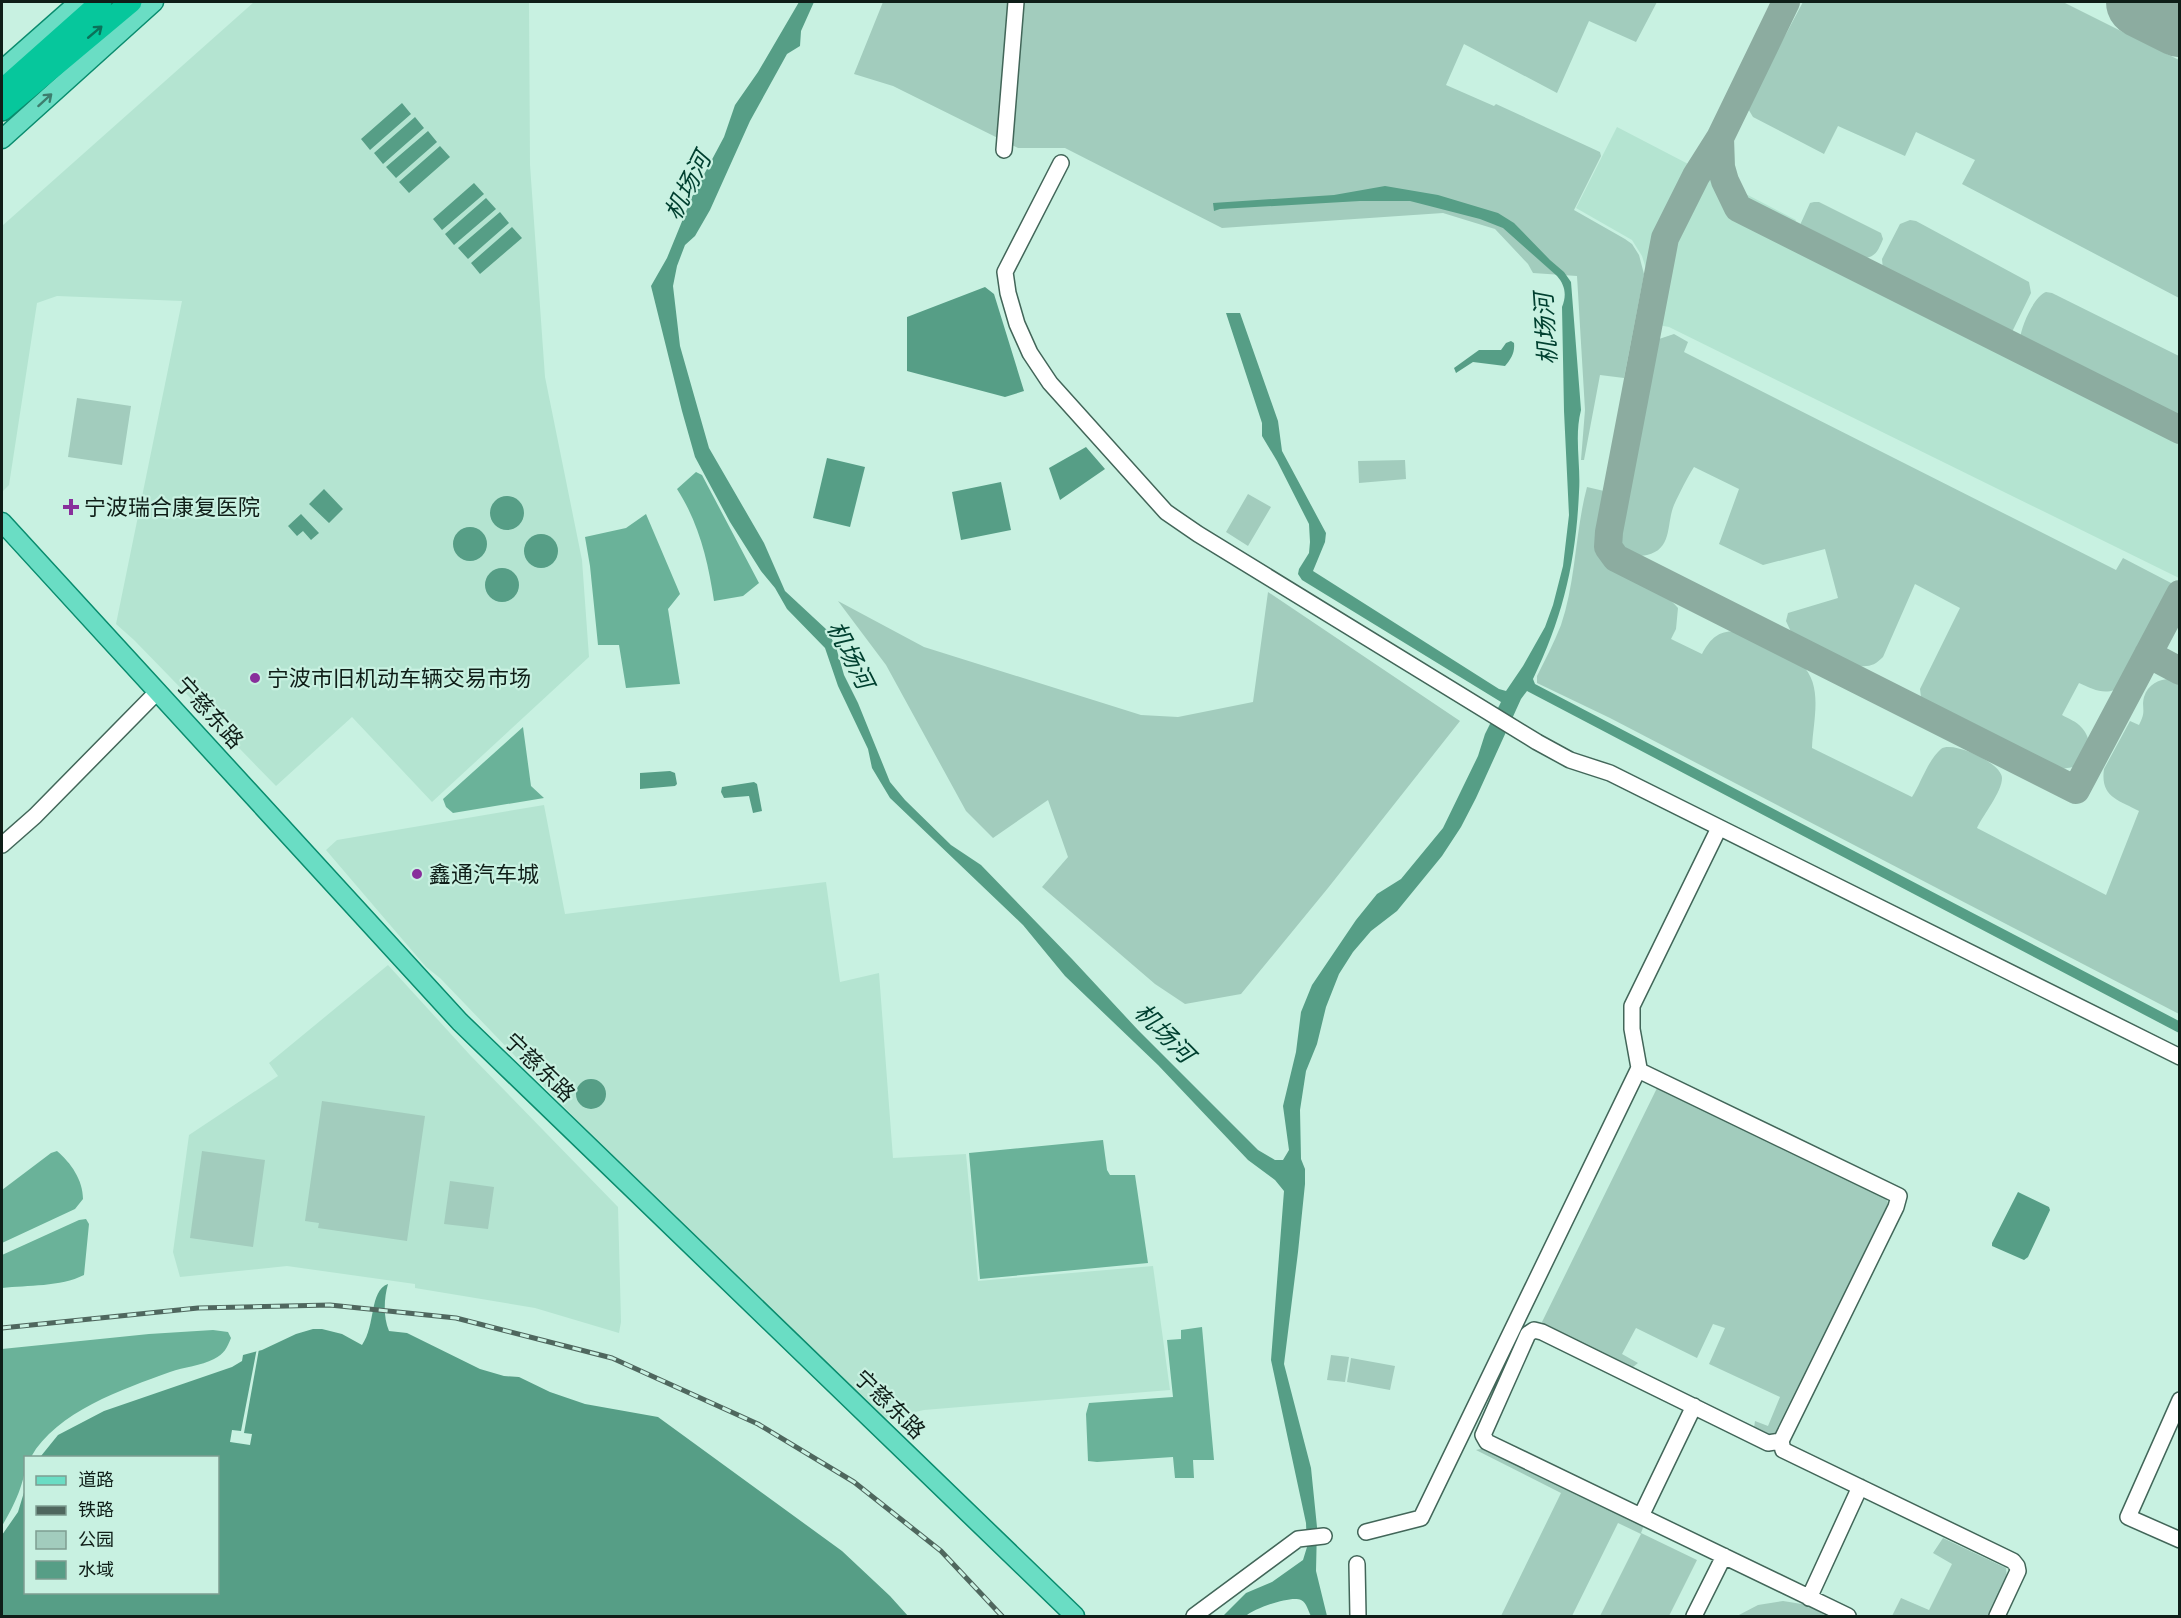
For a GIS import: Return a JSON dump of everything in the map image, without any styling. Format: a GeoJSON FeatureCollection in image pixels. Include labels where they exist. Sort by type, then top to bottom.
{"type":"FeatureCollection","features":[{"type":"Feature","properties":{"kind":"highway"},"geometry":{"type":"LineString","coordinates":[[2,90],[101,2]]}},
{"type":"Feature","properties":{"kind":"highway"},"geometry":{"type":"LineString","coordinates":[[2,110],[131,2]]}},
{"type":"Feature","properties":{"kind":"main road"},"geometry":{"type":"LineString","coordinates":[[2,70],[79,2]]}},
{"type":"Feature","properties":{"kind":"main road"},"geometry":{"type":"LineString","coordinates":[[2,139],[154,2]]}},
{"type":"Feature","properties":{"kind":"main road","name":"宁慈东路"},"geometry":{"type":"LineString","coordinates":[[2,522],[460,1022],[1075,1617]]}},
{"type":"Feature","properties":{"kind":"street"},"geometry":{"type":"LineString","coordinates":[[1004,150],[1016,2]]}},
{"type":"Feature","properties":{"kind":"street"},"geometry":{"type":"LineString","coordinates":[[1061,163],[1005,272],[1017,324],[1030,353],[1050,383],[1166,512],[1468,700],[1570,760],[1610,773],[2180,1057]]}},
{"type":"Feature","properties":{"kind":"street"},"geometry":{"type":"LineString","coordinates":[[2,845],[35,816],[158,691]]}},
{"type":"Feature","properties":{"kind":"street"},"geometry":{"type":"LineString","coordinates":[[1366,1532],[1421,1518],[1638,1070],[1632,1029],[1632,1006],[1719,828]]}},
{"type":"Feature","properties":{"kind":"street"},"geometry":{"type":"LineString","coordinates":[[1638,1070],[1899,1196],[1896,1207],[1781,1441],[1783,1450],[2013,1560],[2018,1572],[1996,1617]]}},
{"type":"Feature","properties":{"kind":"street"},"geometry":{"type":"LineString","coordinates":[[1781,1441],[1768,1443],[1534,1330],[1528,1334],[1483,1435],[1487,1442],[1848,1617]]}},
{"type":"Feature","properties":{"kind":"street"},"geometry":{"type":"LineString","coordinates":[[2180,1400],[2128,1517],[2180,1540]]}},
{"type":"Feature","properties":{"kind":"street"},"geometry":{"type":"LineString","coordinates":[[1641,1516],[1694,1406]]}},
{"type":"Feature","properties":{"kind":"street"},"geometry":{"type":"LineString","coordinates":[[1809,1598],[1860,1487]]}},
{"type":"Feature","properties":{"kind":"street"},"geometry":{"type":"LineString","coordinates":[[1194,1617],[1298,1539],[1324,1536]]}},
{"type":"Feature","properties":{"kind":"street"},"geometry":{"type":"LineString","coordinates":[[1694,1617],[1724,1556]]}},
{"type":"Feature","properties":{"kind":"street"},"geometry":{"type":"LineString","coordinates":[[1357,1564],[1358,1617]]}},
{"type":"Feature","properties":{"kind":"shaded area"},"geometry":{"type":"Polygon","coordinates":[[[254,2],[529,2],[530,165],[545,377],[582,560],[589,657],[432,802],[352,717],[276,786],[116,624],[182,301],[57,296],[37,303],[9,485],[2,492],[2,226],[254,2]]]}},
{"type":"Feature","properties":{"kind":"shaded area"},"geometry":{"type":"Polygon","coordinates":[[[1617,127],[1796,220],[1793,226],[2179,422],[2179,578],[1669,327],[1637,321],[1647,272],[1642,256],[1632,240],[1576,208],[1617,127]]]}},
{"type":"Feature","properties":{"kind":"shaded area"},"geometry":{"type":"Polygon","coordinates":[[[696,472],[702,475],[759,583],[743,596],[714,601],[702,543],[677,489],[696,472]]]}},
{"type":"Feature","properties":{"kind":"shaded area"},"geometry":{"type":"Polygon","coordinates":[[[646,514],[680,594],[668,609],[680,684],[626,688],[619,645],[598,645],[585,537],[626,528],[646,514]]]}},
{"type":"Feature","properties":{"kind":"shaded area"},"geometry":{"type":"Polygon","coordinates":[[[523,727],[531,786],[544,798],[453,813],[446,807],[443,799],[523,727]]]}},
{"type":"Feature","properties":{"kind":"shaded area"},"geometry":{"type":"Polygon","coordinates":[[[544,805],[565,914],[826,882],[840,982],[879,973],[893,1158],[966,1154],[978,1281],[1153,1266],[1170,1390],[924,1410],[885,1419],[640,1186],[440,978],[426,967],[326,850],[337,840],[544,805]]]}},
{"type":"Feature","properties":{"kind":"shaded area"},"geometry":{"type":"Polygon","coordinates":[[[388,965],[470,1055],[618,1207],[621,1322],[619,1333],[535,1308],[415,1288],[415,1284],[287,1266],[180,1277],[173,1252],[189,1135],[278,1076],[269,1063],[388,965]]]}},
{"type":"Feature","properties":{"kind":"shaded area"},"geometry":{"type":"Polygon","coordinates":[[[1103,1140],[1107,1170],[1110,1175],[1135,1175],[1148,1263],[980,1279],[969,1153],[1103,1140]]]}},
{"type":"Feature","properties":{"kind":"shaded area"},"geometry":{"type":"Polygon","coordinates":[[[57,1151],[75,1172],[81,1185],[83,1199],[75,1209],[2,1243],[2,1190],[51,1153],[57,1151]]]}},
{"type":"Feature","properties":{"kind":"shaded area"},"geometry":{"type":"Polygon","coordinates":[[[86,1219],[89,1224],[84,1275],[54,1284],[2,1288],[2,1255],[79,1220],[86,1219]]]}},
{"type":"Feature","properties":{"kind":"shaded area"},"geometry":{"type":"Polygon","coordinates":[[[1202,1327],[1214,1460],[1193,1460],[1194,1478],[1175,1478],[1173,1457],[1088,1461],[1086,1414],[1089,1403],[1173,1397],[1167,1340],[1181,1339],[1181,1330],[1202,1327]]]}},
{"type":"Feature","properties":{"kind":"shaded area"},"geometry":{"type":"Polygon","coordinates":[[[213,1330],[228,1332],[231,1338],[225,1350],[217,1357],[112,1394],[57,1427],[42,1441],[32,1456],[24,1456],[24,1476],[2,1526],[2,1349],[213,1330]]]}},
{"type":"Feature","properties":{"kind":"green space"},"geometry":{"type":"Polygon","coordinates":[[[883,2],[1657,2],[1636,42],[1589,21],[1557,93],[1464,44],[1446,85],[1494,106],[1496,104],[1600,152],[1601,156],[1574,210],[1625,239],[1632,244],[1639,255],[1644,274],[1624,378],[1600,375],[1584,460],[1581,460],[1585,410],[1577,276],[1533,273],[1528,264],[1495,229],[1443,213],[1222,228],[1065,148],[1018,148],[893,86],[854,74],[883,2]]]}},
{"type":"Feature","properties":{"kind":"green space"},"geometry":{"type":"Polygon","coordinates":[[[1803,2],[2063,2],[2179,60],[2179,298],[1962,184],[1975,160],[1916,132],[1905,156],[1838,126],[1824,154],[1753,117],[1747,107],[1803,2]]]}},
{"type":"Feature","properties":{"kind":"green space"},"geometry":{"type":"Polygon","coordinates":[[[1819,202],[1881,233],[1883,239],[1877,251],[1866,258],[1804,229],[1800,225],[1810,203],[1819,202]]]}},
{"type":"Feature","properties":{"kind":"green space"},"geometry":{"type":"Polygon","coordinates":[[[1910,220],[1916,221],[2029,282],[2031,293],[2012,332],[2006,334],[1883,270],[1882,259],[1900,224],[1910,220]]]}},
{"type":"Feature","properties":{"kind":"green space"},"geometry":{"type":"Polygon","coordinates":[[[2046,292],[2179,356],[2179,424],[2023,343],[2020,339],[2026,320],[2037,299],[2046,292]]]}},
{"type":"Feature","properties":{"kind":"green space"},"geometry":{"type":"Polygon","coordinates":[[[1674,334],[1688,342],[1684,352],[2116,570],[2123,558],[2173,584],[2123,685],[2112,691],[2106,691],[2096,690],[2079,683],[2062,715],[2080,726],[2088,737],[2088,753],[2083,762],[2074,767],[2060,769],[1921,697],[1920,689],[1960,608],[1915,584],[1883,657],[1872,665],[1859,666],[1792,634],[1786,621],[1788,613],[1838,598],[1825,549],[1763,565],[1719,544],[1739,489],[1694,467],[1674,505],[1665,542],[1661,547],[1655,552],[1641,556],[1633,554],[1624,547],[1619,540],[1618,528],[1654,347],[1659,339],[1674,334]]]}},
{"type":"Feature","properties":{"kind":"green space"},"geometry":{"type":"Polygon","coordinates":[[[77,398],[131,406],[122,465],[68,457],[77,398]]]}},
{"type":"Feature","properties":{"kind":"green space"},"geometry":{"type":"Polygon","coordinates":[[[1405,460],[1406,479],[1359,483],[1358,461],[1405,460]]]}},
{"type":"Feature","properties":{"kind":"green space"},"geometry":{"type":"Polygon","coordinates":[[[1587,487],[1604,491],[1598,538],[1604,558],[1611,567],[1664,596],[1678,608],[1676,629],[1671,639],[1702,654],[1716,636],[1725,632],[1738,632],[1801,664],[1813,682],[1815,692],[1812,748],[1912,797],[1928,765],[1941,749],[1955,748],[1976,754],[1994,766],[2002,778],[1996,797],[1977,828],[2106,895],[2139,811],[2108,792],[2103,778],[2104,769],[2130,721],[2139,725],[2143,716],[2144,697],[2150,687],[2158,681],[2179,680],[2179,1014],[1610,718],[1537,683],[1537,676],[1561,625],[1566,608],[1587,487]]]}},
{"type":"Feature","properties":{"kind":"green space"},"geometry":{"type":"Polygon","coordinates":[[[1248,494],[1271,507],[1248,546],[1226,532],[1248,494]]]}},
{"type":"Feature","properties":{"kind":"green space"},"geometry":{"type":"Polygon","coordinates":[[[1268,592],[1460,721],[1241,994],[1185,1004],[1155,984],[1042,887],[1068,857],[1048,800],[993,838],[966,811],[886,665],[838,601],[924,647],[1141,715],[1178,717],[1253,702],[1268,592]]]}},
{"type":"Feature","properties":{"kind":"green space"},"geometry":{"type":"Polygon","coordinates":[[[1658,1086],[1886,1198],[1888,1203],[1775,1436],[1769,1437],[1754,1428],[1755,1421],[1768,1426],[1780,1397],[1709,1364],[1725,1328],[1713,1324],[1697,1358],[1636,1328],[1622,1354],[1638,1363],[1626,1369],[1545,1328],[1542,1322],[1658,1086]]]}},
{"type":"Feature","properties":{"kind":"green space"},"geometry":{"type":"Polygon","coordinates":[[[322,1101],[425,1116],[407,1241],[318,1228],[319,1223],[305,1221],[322,1101]]]}},
{"type":"Feature","properties":{"kind":"green space"},"geometry":{"type":"Polygon","coordinates":[[[202,1151],[265,1160],[253,1247],[190,1238],[202,1151]]]}},
{"type":"Feature","properties":{"kind":"green space"},"geometry":{"type":"Polygon","coordinates":[[[450,1181],[494,1187],[488,1229],[444,1224],[450,1181]]]}},
{"type":"Feature","properties":{"kind":"green space"},"geometry":{"type":"Polygon","coordinates":[[[1331,1355],[1349,1357],[1345,1382],[1327,1380],[1331,1355]]]}},
{"type":"Feature","properties":{"kind":"green space"},"geometry":{"type":"Polygon","coordinates":[[[1351,1358],[1395,1366],[1390,1390],[1347,1382],[1351,1358]]]}},
{"type":"Feature","properties":{"kind":"green space"},"geometry":{"type":"Polygon","coordinates":[[[1484,1448],[1644,1525],[1641,1533],[1697,1560],[1669,1616],[1600,1616],[1641,1534],[1618,1523],[1572,1616],[1501,1616],[1561,1493],[1476,1450],[1484,1448]]]}},
{"type":"Feature","properties":{"kind":"green space"},"geometry":{"type":"Polygon","coordinates":[[[1943,1538],[2006,1568],[2007,1579],[1989,1616],[1892,1616],[1901,1598],[1929,1610],[1952,1564],[1933,1553],[1943,1538]]]}},
{"type":"Feature","properties":{"kind":"green space"},"geometry":{"type":"Polygon","coordinates":[[[1783,1601],[1808,1605],[1826,1616],[1737,1616],[1758,1605],[1783,1601]]]}},
{"type":"Feature","properties":{"kind":"water"},"geometry":{"type":"Polygon","coordinates":[[[799,2],[814,2],[801,31],[800,46],[787,54],[750,121],[710,210],[695,236],[685,245],[677,266],[673,286],[680,346],[709,448],[764,543],[785,591],[827,630],[836,647],[844,675],[858,703],[890,782],[951,845],[981,865],[1138,1030],[1258,1150],[1275,1160],[1283,1160],[1289,1150],[1283,1106],[1296,1052],[1301,1012],[1312,985],[1356,920],[1377,894],[1401,879],[1443,828],[1501,702],[1302,580],[1298,574],[1309,553],[1309,524],[1262,436],[1262,423],[1226,313],[1240,313],[1278,421],[1282,451],[1326,533],[1325,542],[1313,571],[1499,689],[1506,691],[1545,627],[1563,566],[1569,515],[1562,307],[1565,294],[1557,276],[1503,228],[1480,219],[1410,201],[1360,201],[1214,211],[1213,203],[1334,195],[1385,186],[1438,195],[1498,213],[1514,223],[1564,272],[1571,282],[1581,410],[1578,430],[1579,482],[1575,542],[1560,611],[1533,679],[1535,684],[2179,1021],[2179,1033],[1527,691],[1521,699],[1476,798],[1442,856],[1397,911],[1371,931],[1353,952],[1339,974],[1306,1071],[1300,1110],[1301,1159],[1305,1169],[1305,1184],[1284,1364],[1311,1468],[1317,1527],[1316,1571],[1327,1616],[1311,1616],[1305,1603],[1301,1600],[1289,1599],[1256,1610],[1246,1616],[1223,1616],[1246,1593],[1272,1582],[1303,1560],[1307,1547],[1306,1523],[1271,1360],[1284,1191],[1275,1180],[1248,1160],[1158,1065],[1065,976],[1023,925],[890,798],[872,768],[868,749],[838,686],[825,648],[787,609],[730,522],[695,457],[682,411],[651,286],[667,258],[692,197],[724,137],[735,105],[758,72],[799,2]]]}},
{"type":"Feature","properties":{"kind":"water"},"geometry":{"type":"Polygon","coordinates":[[[402,103],[411,114],[370,150],[361,139],[402,103]]]}},
{"type":"Feature","properties":{"kind":"water"},"geometry":{"type":"Polygon","coordinates":[[[415,117],[424,128],[383,164],[374,153],[415,117]]]}},
{"type":"Feature","properties":{"kind":"water"},"geometry":{"type":"Polygon","coordinates":[[[428,131],[437,142],[396,178],[386,167],[428,131]]]}},
{"type":"Feature","properties":{"kind":"water"},"geometry":{"type":"Polygon","coordinates":[[[440,146],[450,157],[409,193],[399,182],[440,146]]]}},
{"type":"Feature","properties":{"kind":"water"},"geometry":{"type":"Polygon","coordinates":[[[474,183],[484,194],[442,230],[433,219],[474,183]]]}},
{"type":"Feature","properties":{"kind":"water"},"geometry":{"type":"Polygon","coordinates":[[[486,198],[496,209],[454,245],[445,234],[486,198]]]}},
{"type":"Feature","properties":{"kind":"water"},"geometry":{"type":"Polygon","coordinates":[[[500,212],[509,223],[468,259],[458,248],[500,212]]]}},
{"type":"Feature","properties":{"kind":"water"},"geometry":{"type":"Polygon","coordinates":[[[512,227],[522,238],[480,274],[471,263],[512,227]]]}},
{"type":"Feature","properties":{"kind":"water"},"geometry":{"type":"Polygon","coordinates":[[[985,287],[994,294],[1024,391],[1005,397],[907,371],[907,317],[985,287]]]}},
{"type":"Feature","properties":{"kind":"water"},"geometry":{"type":"Polygon","coordinates":[[[1511,341],[1514,343],[1513,353],[1505,366],[1473,362],[1456,373],[1454,368],[1479,350],[1501,350],[1506,343],[1511,341]]]}},
{"type":"Feature","properties":{"kind":"water"},"geometry":{"type":"Polygon","coordinates":[[[1086,447],[1105,469],[1060,500],[1049,468],[1086,447]]]}},
{"type":"Feature","properties":{"kind":"water"},"geometry":{"type":"Polygon","coordinates":[[[827,458],[865,467],[850,527],[813,518],[827,458]]]}},
{"type":"Feature","properties":{"kind":"water"},"geometry":{"type":"Polygon","coordinates":[[[1001,482],[1011,530],[961,540],[952,492],[1001,482]]]}},
{"type":"Feature","properties":{"kind":"water"},"geometry":{"type":"Polygon","coordinates":[[[324,489],[343,509],[329,523],[309,504],[324,489]]]}},
{"type":"Feature","properties":{"kind":"water"},"geometry":{"type":"Polygon","coordinates":[[[507,496],[519,501],[524,513],[519,525],[507,530],[495,525],[490,513],[495,501],[507,496]]]}},
{"type":"Feature","properties":{"kind":"water"},"geometry":{"type":"Polygon","coordinates":[[[301,514],[319,533],[311,540],[303,531],[297,536],[288,526],[301,514]]]}},
{"type":"Feature","properties":{"kind":"water"},"geometry":{"type":"Polygon","coordinates":[[[470,527],[482,532],[487,544],[482,556],[470,561],[458,556],[453,544],[458,532],[470,527]]]}},
{"type":"Feature","properties":{"kind":"water"},"geometry":{"type":"Polygon","coordinates":[[[541,534],[553,539],[558,551],[553,563],[541,568],[529,563],[524,551],[529,539],[541,534]]]}},
{"type":"Feature","properties":{"kind":"water"},"geometry":{"type":"Polygon","coordinates":[[[502,568],[514,573],[519,585],[514,597],[502,602],[490,597],[485,585],[490,573],[502,568]]]}},
{"type":"Feature","properties":{"kind":"water"},"geometry":{"type":"Polygon","coordinates":[[[670,771],[675,773],[677,784],[675,786],[640,789],[640,773],[670,771]]]}},
{"type":"Feature","properties":{"kind":"water"},"geometry":{"type":"Polygon","coordinates":[[[754,782],[757,784],[762,811],[753,813],[749,796],[724,798],[721,792],[722,787],[754,782]]]}},
{"type":"Feature","properties":{"kind":"water"},"geometry":{"type":"Polygon","coordinates":[[[591,1079],[602,1083],[606,1094],[602,1105],[591,1109],[580,1105],[576,1094],[580,1083],[591,1079]]]}},
{"type":"Feature","properties":{"kind":"water"},"geometry":{"type":"Polygon","coordinates":[[[2018,1192],[2049,1207],[2050,1210],[2028,1257],[2024,1260],[1992,1246],[2018,1192]]]}},
{"type":"Feature","properties":{"kind":"water"},"geometry":{"type":"Polygon","coordinates":[[[388,1284],[385,1308],[389,1331],[407,1333],[480,1369],[504,1376],[519,1377],[550,1392],[585,1404],[658,1417],[842,1551],[908,1616],[2,1616],[2,1535],[18,1512],[24,1492],[24,1594],[219,1594],[219,1456],[41,1456],[58,1435],[104,1411],[232,1367],[242,1361],[243,1355],[262,1350],[296,1334],[322,1329],[342,1334],[362,1345],[369,1328],[375,1301],[382,1288],[388,1284]]]}},
{"type":"Feature","properties":{"kind":"pier"},"geometry":{"type":"Polygon","coordinates":[[[257,1348],[259,1349],[244,1433],[252,1434],[250,1445],[230,1442],[232,1430],[241,1431],[257,1348]]]}},
{"type":"Feature","properties":{"kind":"taxiway"},"geometry":{"type":"LineString","coordinates":[[1786,2],[1720,138],[1721,167],[1738,208],[2180,430]]}},
{"type":"Feature","properties":{"kind":"taxiway"},"geometry":{"type":"LineString","coordinates":[[1720,138],[1696,176],[1665,238],[1609,532],[1608,547],[1616,558],[2076,790],[2180,594]]}},
{"type":"Feature","properties":{"kind":"taxiway"},"geometry":{"type":"LineString","coordinates":[[2148,654],[2180,671]]}},
{"type":"Feature","properties":{"kind":"runway"},"geometry":{"type":"LineString","coordinates":[[2142,2],[2180,21]]}},
{"type":"Feature","properties":{"kind":"railway"},"geometry":{"type":"LineString","coordinates":[[2,1328],[198,1308],[330,1305],[456,1318],[612,1358],[758,1424],[854,1482],[941,1551],[1002,1616]]}},
{"type":"Feature","properties":{"kind":"place","name":"宁波瑞合康复医院"},"geometry":{"type":"Point","coordinates":[71,507]}},
{"type":"Feature","properties":{"kind":"place","name":"宁波市旧机动车辆交易市场"},"geometry":{"type":"Point","coordinates":[255,678]}},
{"type":"Feature","properties":{"kind":"place","name":"鑫通汽车城"},"geometry":{"type":"Point","coordinates":[417,874]}},
{"type":"Feature","properties":{"kind":"water label","name":"机场河"},"geometry":{"type":"Point","coordinates":[688,186]}},
{"type":"Feature","properties":{"kind":"water label","name":"机场河"},"geometry":{"type":"Point","coordinates":[1546,329]}},
{"type":"Feature","properties":{"kind":"water label","name":"机场河"},"geometry":{"type":"Point","coordinates":[850,655]}},
{"type":"Feature","properties":{"kind":"water label","name":"机场河"},"geometry":{"type":"Point","coordinates":[1164,1033]}}]}
